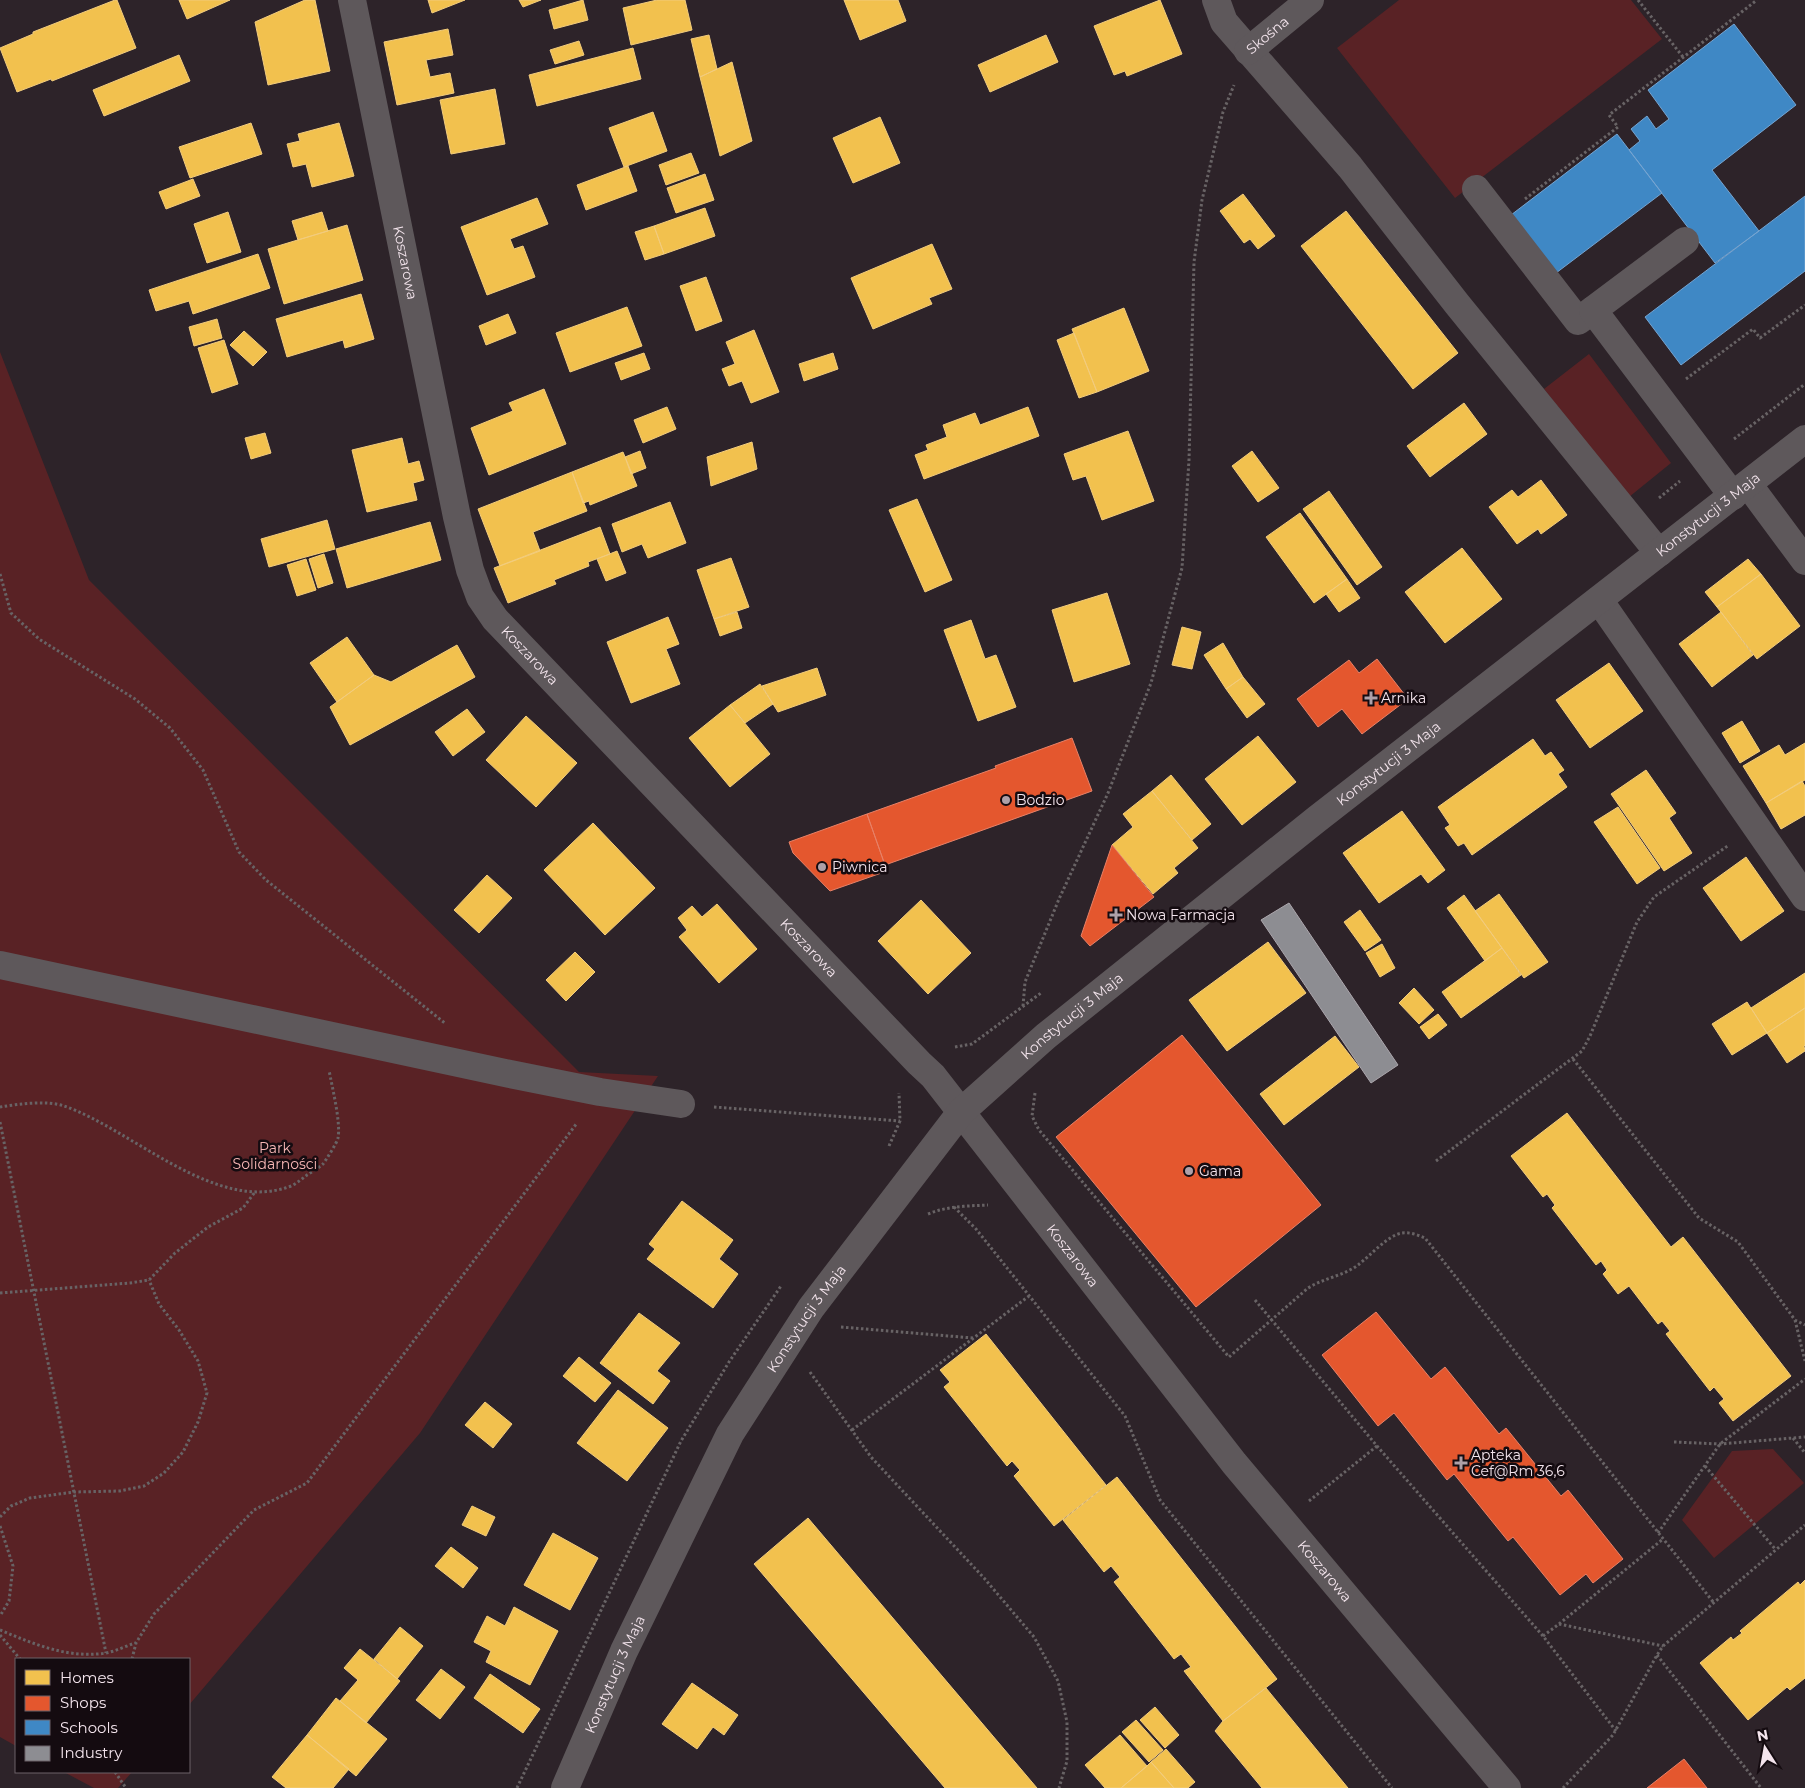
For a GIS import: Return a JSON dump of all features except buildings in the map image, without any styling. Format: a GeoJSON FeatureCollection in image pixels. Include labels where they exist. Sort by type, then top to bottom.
{"type":"FeatureCollection","features":[{"type":"Feature","properties":{"kind":"street","name":"Koszarowa"},"geometry":{"type":"LineString","coordinates":[[352,0],[457,517],[470,570],[480,597],[495,619],[933,1076],[1234,1463],[1507,1788]]}},
{"type":"Feature","properties":{"kind":"street","name":"Skośna"},"geometry":{"type":"LineString","coordinates":[[1216,0],[1224,22],[1248,50],[1310,0]]}},
{"type":"Feature","properties":{"kind":"street"},"geometry":{"type":"LineString","coordinates":[[1248,50],[1350,167],[1457,304],[1659,554]]}},
{"type":"Feature","properties":{"kind":"street"},"geometry":{"type":"LineString","coordinates":[[1476,190],[1578,321],[1685,241]]}},
{"type":"Feature","properties":{"kind":"street"},"geometry":{"type":"LineString","coordinates":[[1593,310],[1660,399],[1805,561]]}},
{"type":"Feature","properties":{"kind":"street","name":"Konstytucji 3 Maja"},"geometry":{"type":"LineString","coordinates":[[565,1788],[624,1651],[730,1434],[811,1308],[961,1112],[1054,1030],[1316,819],[1805,439]]}},
{"type":"Feature","properties":{"kind":"street"},"geometry":{"type":"LineString","coordinates":[[1599,600],[1805,897]]}},
{"type":"Feature","properties":{"kind":"street"},"geometry":{"type":"LineString","coordinates":[[0,965],[600,1092],[680,1104]]}},
{"type":"Feature","properties":{"kind":"path"},"geometry":{"type":"LineString","coordinates":[[1638,0],[1683,57]]}},
{"type":"Feature","properties":{"kind":"path"},"geometry":{"type":"LineString","coordinates":[[1499,219],[1618,128],[1609,115],[1757,0]]}},
{"type":"Feature","properties":{"kind":"path"},"geometry":{"type":"LineString","coordinates":[[1022,1007],[1025,982],[1059,899],[1108,793],[1151,683],[1182,568],[1190,460],[1194,262],[1202,200],[1223,112],[1248,50]]}},
{"type":"Feature","properties":{"kind":"path"},"geometry":{"type":"LineString","coordinates":[[1660,399],[1753,328],[1760,338],[1805,305]]}},
{"type":"Feature","properties":{"kind":"path"},"geometry":{"type":"LineString","coordinates":[[0,574],[11,612],[39,639],[135,699],[170,728],[202,770],[239,852],[266,880],[449,1026]]}},
{"type":"Feature","properties":{"kind":"path"},"geometry":{"type":"LineString","coordinates":[[1436,1161],[1582,1051],[1637,922],[1654,897],[1731,844]]}},
{"type":"Feature","properties":{"kind":"path"},"geometry":{"type":"LineString","coordinates":[[949,1045],[958,1048],[972,1044],[1046,988]]}},
{"type":"Feature","properties":{"kind":"path"},"geometry":{"type":"LineString","coordinates":[[0,1107],[29,1103],[62,1105],[95,1118],[184,1171],[215,1184],[255,1192],[278,1189],[293,1185],[322,1164],[338,1139],[336,1111],[324,1035]]}},
{"type":"Feature","properties":{"kind":"path"},"geometry":{"type":"LineString","coordinates":[[1573,1058],[1699,1218],[1738,1242],[1795,1320],[1805,1361]]}},
{"type":"Feature","properties":{"kind":"path"},"geometry":{"type":"LineString","coordinates":[[1040,1087],[1035,1093],[1032,1116],[1039,1130],[1229,1357],[1308,1288],[1353,1268],[1392,1236],[1401,1233],[1412,1233],[1425,1238],[1714,1603]]}},
{"type":"Feature","properties":{"kind":"path"},"geometry":{"type":"LineString","coordinates":[[887,1151],[900,1121],[899,1091]]}},
{"type":"Feature","properties":{"kind":"path"},"geometry":{"type":"LineString","coordinates":[[132,1658],[136,1643],[154,1614],[254,1510],[308,1483],[600,1092]]}},
{"type":"Feature","properties":{"kind":"path"},"geometry":{"type":"LineString","coordinates":[[680,1104],[900,1121]]}},
{"type":"Feature","properties":{"kind":"path"},"geometry":{"type":"LineString","coordinates":[[0,1122],[106,1653]]}},
{"type":"Feature","properties":{"kind":"path"},"geometry":{"type":"LineString","coordinates":[[0,1293],[149,1280],[175,1252],[208,1227],[243,1208],[255,1192]]}},
{"type":"Feature","properties":{"kind":"path"},"geometry":{"type":"LineString","coordinates":[[924,1216],[938,1210],[989,1205]]}},
{"type":"Feature","properties":{"kind":"path"},"geometry":{"type":"LineString","coordinates":[[954,1208],[976,1229],[1125,1416],[1160,1500],[1392,1788]]}},
{"type":"Feature","properties":{"kind":"path"},"geometry":{"type":"LineString","coordinates":[[0,1517],[11,1506],[30,1498],[144,1486],[164,1473],[183,1452],[198,1422],[207,1392],[198,1361],[179,1330],[159,1304],[149,1280]]}},
{"type":"Feature","properties":{"kind":"path"},"geometry":{"type":"LineString","coordinates":[[517,1788],[681,1441],[730,1362],[785,1281]]}},
{"type":"Feature","properties":{"kind":"path"},"geometry":{"type":"LineString","coordinates":[[852,1430],[1029,1296]]}},
{"type":"Feature","properties":{"kind":"path"},"geometry":{"type":"LineString","coordinates":[[1255,1300],[1377,1446],[1543,1636],[1616,1731]]}},
{"type":"Feature","properties":{"kind":"path"},"geometry":{"type":"LineString","coordinates":[[836,1335],[847,1319]]}},
{"type":"Feature","properties":{"kind":"path"},"geometry":{"type":"LineString","coordinates":[[1795,1320],[1805,1325]]}},
{"type":"Feature","properties":{"kind":"path"},"geometry":{"type":"LineString","coordinates":[[842,1327],[974,1338]]}},
{"type":"Feature","properties":{"kind":"path"},"geometry":{"type":"LineString","coordinates":[[782,1353],[810,1372],[871,1457],[984,1578],[1034,1637],[1058,1681],[1068,1722],[1067,1761],[1058,1788]]}},
{"type":"Feature","properties":{"kind":"path"},"geometry":{"type":"LineString","coordinates":[[806,1379],[816,1365]]}},
{"type":"Feature","properties":{"kind":"path"},"geometry":{"type":"LineString","coordinates":[[1658,1532],[1720,1444],[1805,1379]]}},
{"type":"Feature","properties":{"kind":"path"},"geometry":{"type":"LineString","coordinates":[[1674,1442],[1720,1444],[1805,1437]]}},
{"type":"Feature","properties":{"kind":"path"},"geometry":{"type":"LineString","coordinates":[[1792,1438],[1805,1453]]}},
{"type":"Feature","properties":{"kind":"path"},"geometry":{"type":"LineString","coordinates":[[1284,1522],[1377,1446]]}},
{"type":"Feature","properties":{"kind":"path"},"geometry":{"type":"LineString","coordinates":[[1705,1466],[1776,1550]]}},
{"type":"Feature","properties":{"kind":"path"},"geometry":{"type":"LineString","coordinates":[[1563,1788],[1614,1735],[1663,1646],[1805,1525]]}},
{"type":"Feature","properties":{"kind":"path"},"geometry":{"type":"LineString","coordinates":[[0,1526],[13,1566],[9,1600],[0,1616]]}},
{"type":"Feature","properties":{"kind":"path"},"geometry":{"type":"LineString","coordinates":[[1543,1636],[1663,1539]]}},
{"type":"Feature","properties":{"kind":"path"},"geometry":{"type":"LineString","coordinates":[[1559,1624],[1663,1646]]}},
{"type":"Feature","properties":{"kind":"path"},"geometry":{"type":"LineString","coordinates":[[0,1630],[37,1646],[71,1654],[106,1653],[136,1643]]}},
{"type":"Feature","properties":{"kind":"path"},"geometry":{"type":"LineString","coordinates":[[0,1635],[19,1658]]}},
{"type":"Feature","properties":{"kind":"path"},"geometry":{"type":"LineString","coordinates":[[1657,1655],[1761,1788]]}},
{"type":"Feature","properties":{"kind":"path"},"geometry":{"type":"LineString","coordinates":[[116,1773],[126,1788]]}},
{"type":"Feature","properties":{"kind":"green space"},"geometry":{"type":"Polygon","coordinates":[[[1399,0],[1631,0],[1662,39],[1455,198],[1337,48],[1399,0]]]}},
{"type":"Feature","properties":{"kind":"green space","name":"Park Solidarności"},"geometry":{"type":"Polygon","coordinates":[[[0,352],[89,580],[579,1072],[658,1076],[420,1433],[190,1704],[190,1658],[15,1658],[15,1745],[0,1737],[0,352]]]}},
{"type":"Feature","properties":{"kind":"green space"},"geometry":{"type":"Polygon","coordinates":[[[1589,354],[1671,463],[1629,497],[1544,389],[1589,354]]]}},
{"type":"Feature","properties":{"kind":"green space"},"geometry":{"type":"Polygon","coordinates":[[[1773,1449],[1804,1483],[1714,1558],[1682,1520],[1732,1451],[1773,1449]]]}},
{"type":"Feature","properties":{"kind":"green space"},"geometry":{"type":"Polygon","coordinates":[[[66,1773],[131,1773],[118,1788],[94,1788],[66,1773]]]}},
{"type":"Feature","properties":{"kind":"place","name":"Arnika"},"geometry":{"type":"Point","coordinates":[1371,698]}},
{"type":"Feature","properties":{"kind":"place","name":"Bodzio"},"geometry":{"type":"Point","coordinates":[1006,800]}},
{"type":"Feature","properties":{"kind":"place","name":"Piwnica"},"geometry":{"type":"Point","coordinates":[822,867]}},
{"type":"Feature","properties":{"kind":"place","name":"Nowa Farmacja"},"geometry":{"type":"Point","coordinates":[1116,915]}},
{"type":"Feature","properties":{"kind":"place","name":"Gama"},"geometry":{"type":"Point","coordinates":[1189,1171]}},
{"type":"Feature","properties":{"kind":"place","name":"Apteka Cef@Rm 36,6"},"geometry":{"type":"Point","coordinates":[1461,1463]}}]}
